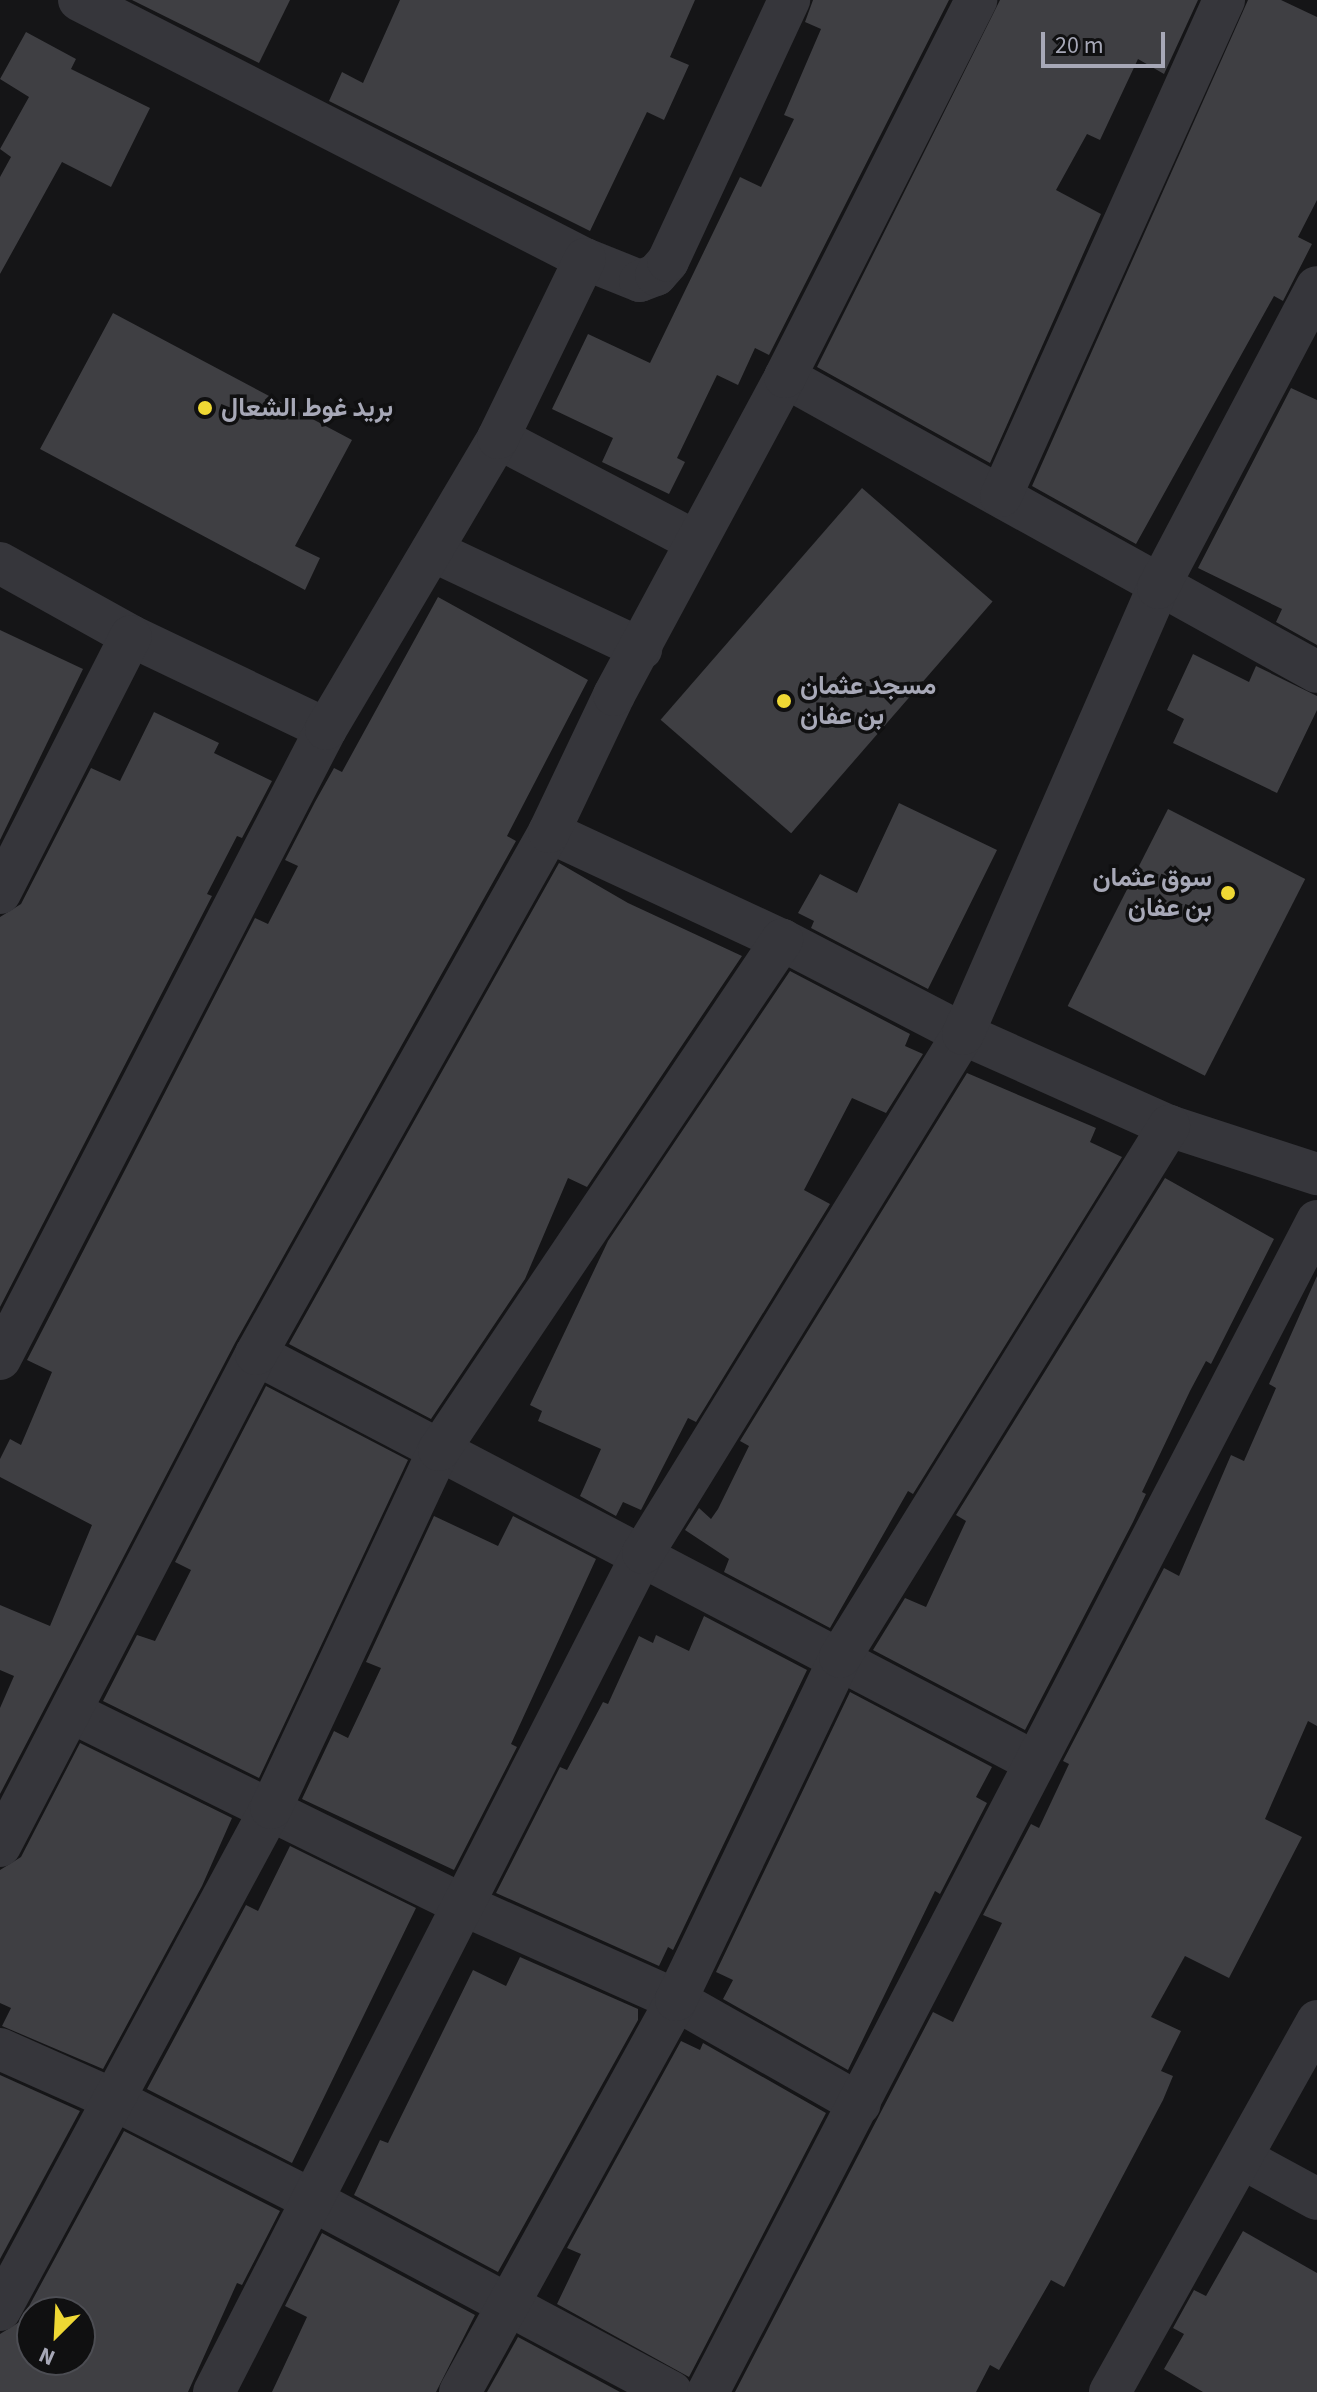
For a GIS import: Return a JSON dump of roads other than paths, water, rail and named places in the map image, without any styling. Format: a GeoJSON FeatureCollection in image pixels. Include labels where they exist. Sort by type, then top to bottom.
{"type":"FeatureCollection","features":[{"type":"Feature","properties":{"kind":"street"},"geometry":{"type":"LineString","coordinates":[[79,0],[631,280],[649,279],[663,269],[789,0]]}},
{"type":"Feature","properties":{"kind":"street"},"geometry":{"type":"LineString","coordinates":[[0,1846],[256,1354],[549,832],[695,541],[785,377],[976,0]]}},
{"type":"Feature","properties":{"kind":"street"},"geometry":{"type":"LineString","coordinates":[[1001,496],[1224,0]]}},
{"type":"Feature","properties":{"kind":"street"},"geometry":{"type":"LineString","coordinates":[[3,1347],[326,729],[435,552],[498,438],[585,259]]}},
{"type":"Feature","properties":{"kind":"street"},"geometry":{"type":"LineString","coordinates":[[214,2392],[466,1906],[643,1553],[963,1034],[1158,588],[1317,287]]}},
{"type":"Feature","properties":{"kind":"street"},"geometry":{"type":"LineString","coordinates":[[785,377],[1001,496],[1158,588],[1317,672]]}},
{"type":"Feature","properties":{"kind":"street"},"geometry":{"type":"LineString","coordinates":[[498,438],[695,541]]}},
{"type":"Feature","properties":{"kind":"street"},"geometry":{"type":"LineString","coordinates":[[435,552],[641,649]]}},
{"type":"Feature","properties":{"kind":"street"},"geometry":{"type":"LineString","coordinates":[[0,563],[131,636],[326,729]]}},
{"type":"Feature","properties":{"kind":"street"},"geometry":{"type":"LineString","coordinates":[[0,893],[131,636]]}},
{"type":"Feature","properties":{"kind":"street"},"geometry":{"type":"LineString","coordinates":[[549,832],[782,940],[963,1034],[1169,1126],[1317,1174]]}},
{"type":"Feature","properties":{"kind":"street"},"geometry":{"type":"LineString","coordinates":[[0,2310],[117,2101],[271,1808],[439,1450],[782,940]]}},
{"type":"Feature","properties":{"kind":"street"},"geometry":{"type":"LineString","coordinates":[[460,2392],[504,2305],[676,2000],[840,1657],[1169,1126]]}},
{"type":"Feature","properties":{"kind":"street"},"geometry":{"type":"LineString","coordinates":[[708,2392],[860,2104],[1033,1761],[1317,1221]]}},
{"type":"Feature","properties":{"kind":"street"},"geometry":{"type":"LineString","coordinates":[[256,1354],[643,1553],[1033,1761]]}},
{"type":"Feature","properties":{"kind":"street"},"geometry":{"type":"LineString","coordinates":[[71,1712],[466,1906],[676,2000],[860,2104]]}},
{"type":"Feature","properties":{"kind":"street"},"geometry":{"type":"LineString","coordinates":[[1110,2392],[1317,2021]]}},
{"type":"Feature","properties":{"kind":"street"},"geometry":{"type":"LineString","coordinates":[[0,2049],[117,2101],[312,2200],[671,2392]]}},
{"type":"Feature","properties":{"kind":"street"},"geometry":{"type":"LineString","coordinates":[[1242,2158],[1317,2199]]}},
{"type":"Feature","properties":{"kind":"place","name":"بريد غوط الشعال"},"geometry":{"type":"Point","coordinates":[205,408]}},
{"type":"Feature","properties":{"kind":"place","name":"مسجد عثمان بن عفان"},"geometry":{"type":"Point","coordinates":[784,701]}},
{"type":"Feature","properties":{"kind":"place","name":"سوق عثمان بن عفان"},"geometry":{"type":"Point","coordinates":[1228,893]}}]}
